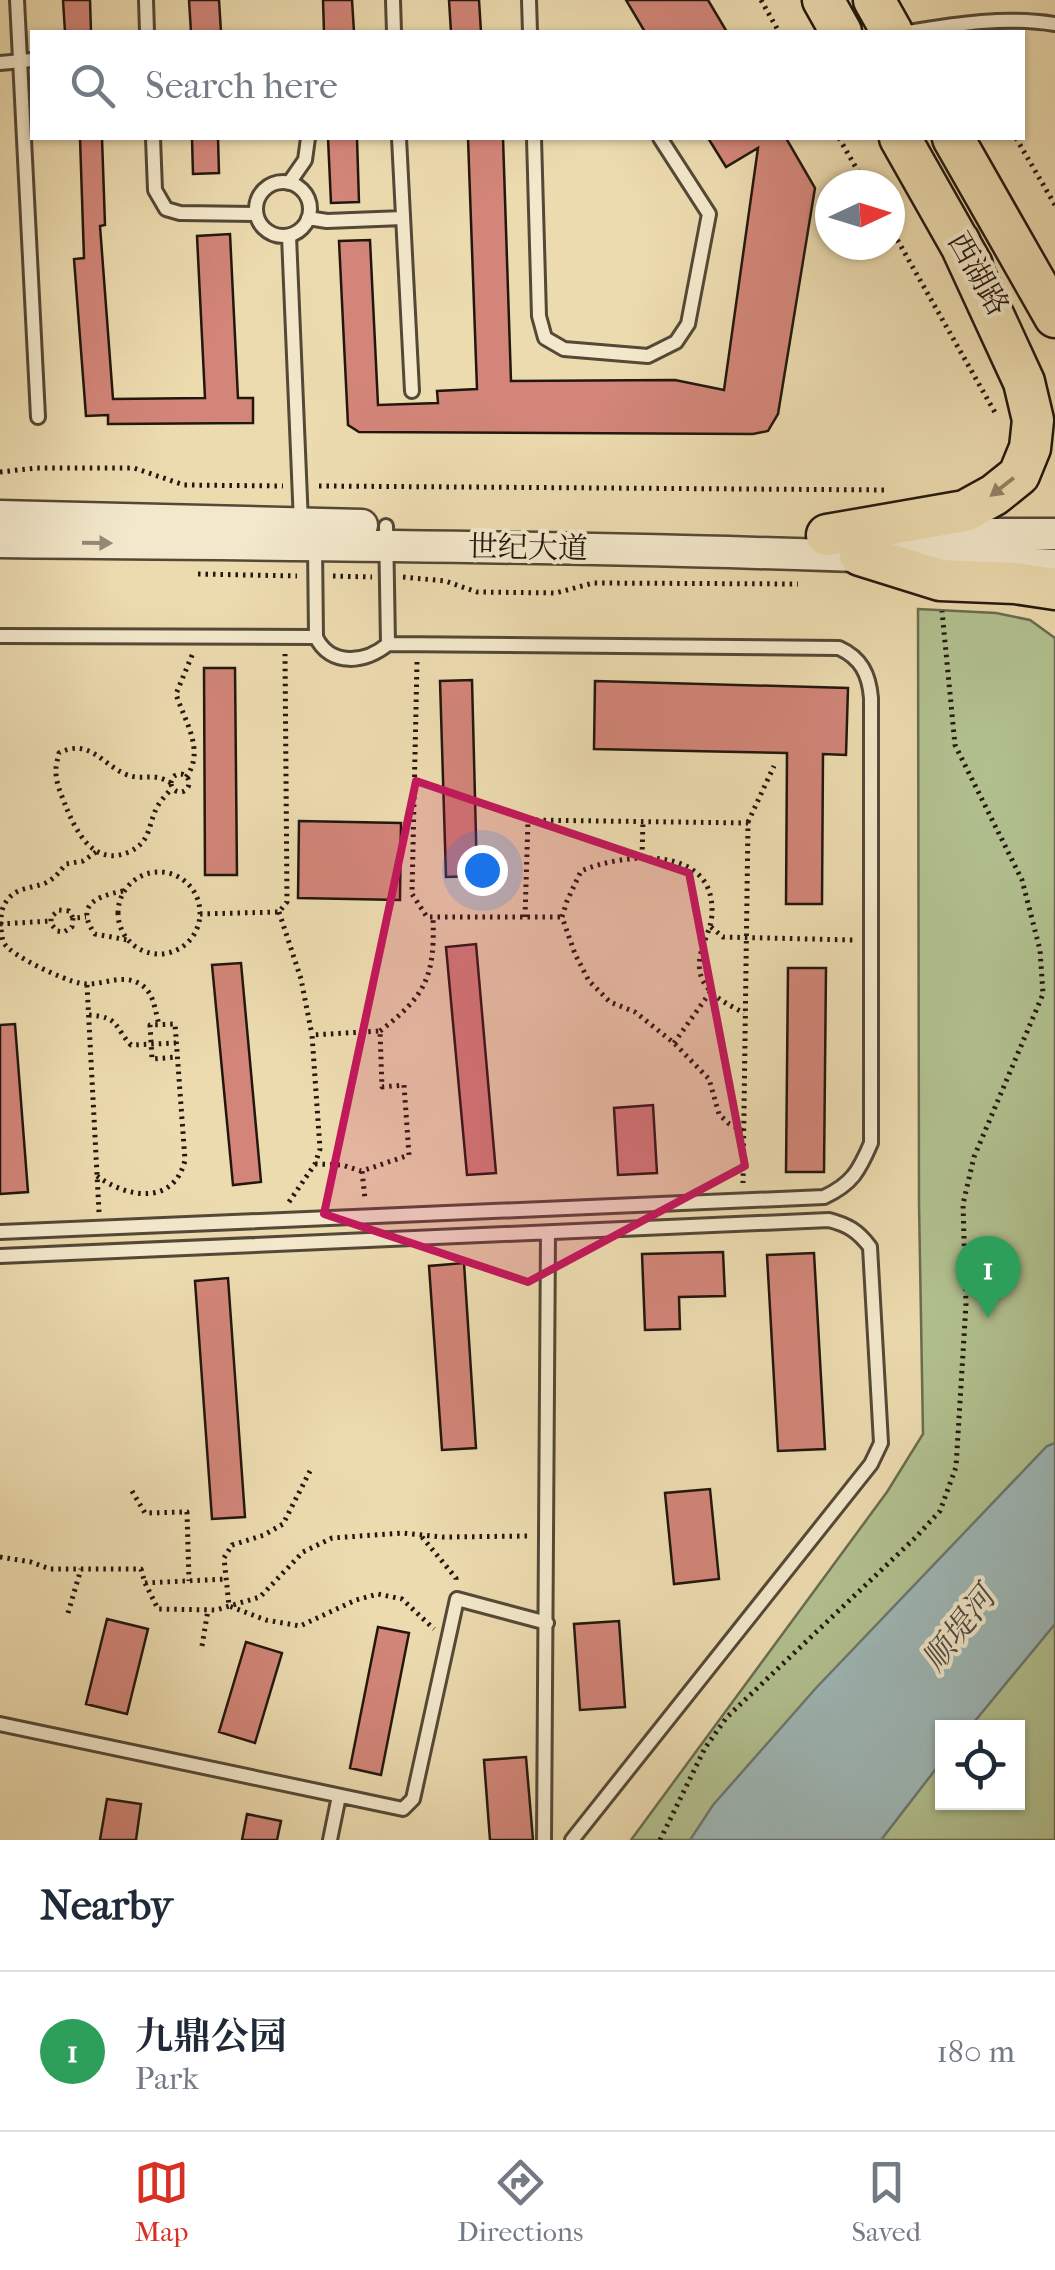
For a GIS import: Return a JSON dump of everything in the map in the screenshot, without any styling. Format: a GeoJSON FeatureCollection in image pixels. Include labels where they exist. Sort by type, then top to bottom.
{"type":"FeatureCollection","features":[{"type":"Feature","properties":{"kind":"main road"},"geometry":{"type":"LineString","coordinates":[[823,0],[840,30]]}},
{"type":"Feature","properties":{"kind":"main road"},"geometry":{"type":"LineString","coordinates":[[874,0],[891,30]]}},
{"type":"Feature","properties":{"kind":"main road","name":"西湖路"},"geometry":{"type":"LineString","coordinates":[[901,140],[1055,410]]}},
{"type":"Feature","properties":{"kind":"main road","name":"西湖路"},"geometry":{"type":"LineString","coordinates":[[953,140],[1008,234],[1050,295]]}},
{"type":"Feature","properties":{"kind":"main road"},"geometry":{"type":"LineString","coordinates":[[843,545],[965,511],[994,495],[1018,475],[1030,448],[1033,420],[1024,382],[959,241]]}},
{"type":"Feature","properties":{"kind":"main road"},"geometry":{"type":"LineString","coordinates":[[843,545],[940,580],[1055,589]]}},
{"type":"Feature","properties":{"kind":"street","name":"世纪大道"},"geometry":{"type":"LineString","coordinates":[[0,516],[312,542]]}},
{"type":"Feature","properties":{"kind":"street","name":"世纪大道"},"geometry":{"type":"LineString","coordinates":[[843,545],[1055,534]]}},
{"type":"Feature","properties":{"kind":"street","name":"世纪大道"},"geometry":{"type":"LineString","coordinates":[[0,542],[312,542],[386,535],[843,545],[1055,565]]}},
{"type":"Feature","properties":{"kind":"lane"},"geometry":{"type":"LineString","coordinates":[[17,0],[26,60],[38,417]]}},
{"type":"Feature","properties":{"kind":"lane"},"geometry":{"type":"LineString","coordinates":[[146,0],[148,30]]}},
{"type":"Feature","properties":{"kind":"lane"},"geometry":{"type":"LineString","coordinates":[[392,0],[394,30]]}},
{"type":"Feature","properties":{"kind":"lane"},"geometry":{"type":"LineString","coordinates":[[529,0],[530,30]]}},
{"type":"Feature","properties":{"kind":"lane"},"geometry":{"type":"LineString","coordinates":[[922,30],[1013,21],[1055,24]]}},
{"type":"Feature","properties":{"kind":"lane"},"geometry":{"type":"LineString","coordinates":[[0,63],[26,60]]}},
{"type":"Feature","properties":{"kind":"lane"},"geometry":{"type":"LineString","coordinates":[[152,140],[155,190],[166,209],[180,214],[256,214]]}},
{"type":"Feature","properties":{"kind":"lane"},"geometry":{"type":"LineString","coordinates":[[289,183],[306,160],[308,140]]}},
{"type":"Feature","properties":{"kind":"lane"},"geometry":{"type":"LineString","coordinates":[[399,140],[412,391]]}},
{"type":"Feature","properties":{"kind":"lane"},"geometry":{"type":"LineString","coordinates":[[534,140],[539,316],[544,338],[564,349],[648,356],[676,342],[688,324],[709,214],[661,140]]}},
{"type":"Feature","properties":{"kind":"lane"},"geometry":{"type":"LineString","coordinates":[[280,182],[289,183],[304,192],[310,209],[308,218],[304,226],[289,236],[272,234],[256,214],[259,197],[280,182]]}},
{"type":"Feature","properties":{"kind":"lane"},"geometry":{"type":"LineString","coordinates":[[308,218],[403,218]]}},
{"type":"Feature","properties":{"kind":"lane"},"geometry":{"type":"LineString","coordinates":[[0,1232],[824,1197],[854,1178],[870,1143],[871,698],[865,670],[852,654],[840,648],[388,644],[378,654],[362,659],[330,656],[316,636],[312,542],[300,486],[289,236]]}},
{"type":"Feature","properties":{"kind":"lane"},"geometry":{"type":"LineString","coordinates":[[386,535],[388,644]]}},
{"type":"Feature","properties":{"kind":"lane"},"geometry":{"type":"LineString","coordinates":[[0,636],[316,636]]}},
{"type":"Feature","properties":{"kind":"lane"},"geometry":{"type":"LineString","coordinates":[[0,1256],[829,1220],[860,1233],[870,1247],[881,1443],[871,1464],[572,1840]]}},
{"type":"Feature","properties":{"kind":"lane"},"geometry":{"type":"LineString","coordinates":[[544,1840],[548,1232]]}},
{"type":"Feature","properties":{"kind":"lane"},"geometry":{"type":"LineString","coordinates":[[0,1724],[403,1809],[413,1799],[458,1598],[547,1623]]}},
{"type":"Feature","properties":{"kind":"lane"},"geometry":{"type":"LineString","coordinates":[[330,1840],[338,1796]]}},
{"type":"Feature","properties":{"kind":"path"},"geometry":{"type":"LineString","coordinates":[[761,0],[778,30]]}},
{"type":"Feature","properties":{"kind":"path"},"geometry":{"type":"LineString","coordinates":[[840,140],[857,170]]}},
{"type":"Feature","properties":{"kind":"path"},"geometry":{"type":"LineString","coordinates":[[1017,140],[1055,205]]}},
{"type":"Feature","properties":{"kind":"path"},"geometry":{"type":"LineString","coordinates":[[905,253],[1000,420]]}},
{"type":"Feature","properties":{"kind":"path"},"geometry":{"type":"LineString","coordinates":[[0,472],[134,468],[184,485],[895,490]]}},
{"type":"Feature","properties":{"kind":"path"},"geometry":{"type":"LineString","coordinates":[[197,574],[312,542],[387,577],[445,581],[477,592],[556,593],[593,583],[805,584]]}},
{"type":"Feature","properties":{"kind":"path"},"geometry":{"type":"LineString","coordinates":[[660,1840],[705,1748],[728,1717],[940,1511],[956,1467],[966,1304],[962,1204],[974,1158],[1043,994],[1040,950],[1022,880],[955,746],[940,580]]}},
{"type":"Feature","properties":{"kind":"path"},"geometry":{"type":"LineString","coordinates":[[186,777],[192,770],[193,738],[176,694],[200,636]]}},
{"type":"Feature","properties":{"kind":"path"},"geometry":{"type":"LineString","coordinates":[[200,914],[279,912],[287,902],[285,636]]}},
{"type":"Feature","properties":{"kind":"path"},"geometry":{"type":"LineString","coordinates":[[417,644],[412,894],[427,917],[562,916]]}},
{"type":"Feature","properties":{"kind":"path"},"geometry":{"type":"LineString","coordinates":[[172,786],[160,776],[138,778],[122,773],[102,757],[84,750],[70,748],[59,753],[56,768],[60,791],[81,839],[96,852],[112,856],[131,852],[138,846],[150,832],[158,806],[172,786],[176,775],[189,782],[186,790],[180,792],[172,786]]}},
{"type":"Feature","properties":{"kind":"path"},"geometry":{"type":"LineString","coordinates":[[742,1200],[748,823],[774,766]]}},
{"type":"Feature","properties":{"kind":"path"},"geometry":{"type":"LineString","coordinates":[[525,917],[528,820],[748,823]]}},
{"type":"Feature","properties":{"kind":"path"},"geometry":{"type":"LineString","coordinates":[[642,857],[643,821]]}},
{"type":"Feature","properties":{"kind":"path"},"geometry":{"type":"LineString","coordinates":[[96,852],[83,861],[66,864],[54,879],[10,896],[2,910],[3,940],[8,948],[50,973],[87,985],[120,980],[142,984],[150,992],[158,1025]]}},
{"type":"Feature","properties":{"kind":"path"},"geometry":{"type":"LineString","coordinates":[[743,1131],[720,1114],[708,1080],[674,1043],[635,1012],[610,1002],[589,981],[562,916],[582,871],[615,859],[642,857],[686,865],[701,877],[712,908],[699,970],[711,992],[745,1013]]}},
{"type":"Feature","properties":{"kind":"path"},"geometry":{"type":"LineString","coordinates":[[156,872],[182,879],[198,900],[198,927],[182,948],[170,953],[144,952],[128,940],[119,922],[118,908],[126,890],[142,876],[156,872]]}},
{"type":"Feature","properties":{"kind":"path"},"geometry":{"type":"LineString","coordinates":[[126,890],[93,901],[86,917],[95,934],[128,940]]}},
{"type":"Feature","properties":{"kind":"path"},"geometry":{"type":"LineString","coordinates":[[62,909],[73,918],[72,927],[64,932],[54,929],[50,921],[62,909]]}},
{"type":"Feature","properties":{"kind":"path"},"geometry":{"type":"LineString","coordinates":[[270,1221],[316,1164],[320,1150],[312,1035],[291,944],[279,912]]}},
{"type":"Feature","properties":{"kind":"path"},"geometry":{"type":"LineString","coordinates":[[73,918],[86,917]]}},
{"type":"Feature","properties":{"kind":"path"},"geometry":{"type":"LineString","coordinates":[[312,1035],[380,1031],[418,997],[431,970],[432,917]]}},
{"type":"Feature","properties":{"kind":"path"},"geometry":{"type":"LineString","coordinates":[[0,924],[50,921]]}},
{"type":"Feature","properties":{"kind":"path"},"geometry":{"type":"LineString","coordinates":[[710,927],[723,937],[871,940]]}},
{"type":"Feature","properties":{"kind":"path"},"geometry":{"type":"LineString","coordinates":[[87,985],[100,1228]]}},
{"type":"Feature","properties":{"kind":"path"},"geometry":{"type":"LineString","coordinates":[[674,1043],[711,992]]}},
{"type":"Feature","properties":{"kind":"path"},"geometry":{"type":"LineString","coordinates":[[88,1015],[116,1022],[130,1045],[176,1043]]}},
{"type":"Feature","properties":{"kind":"path"},"geometry":{"type":"LineString","coordinates":[[97,1176],[120,1190],[140,1194],[158,1193],[182,1172],[185,1160],[175,1024],[150,1026],[152,1059],[177,1057]]}},
{"type":"Feature","properties":{"kind":"path"},"geometry":{"type":"LineString","coordinates":[[316,1164],[342,1165],[362,1172],[409,1154],[404,1085],[382,1087],[380,1031]]}},
{"type":"Feature","properties":{"kind":"path"},"geometry":{"type":"LineString","coordinates":[[362,1172],[367,1216]]}},
{"type":"Feature","properties":{"kind":"path"},"geometry":{"type":"LineString","coordinates":[[229,1606],[224,1558],[232,1545],[283,1524],[310,1471]]}},
{"type":"Feature","properties":{"kind":"path"},"geometry":{"type":"LineString","coordinates":[[132,1491],[145,1512],[187,1512],[189,1581]]}},
{"type":"Feature","properties":{"kind":"path"},"geometry":{"type":"LineString","coordinates":[[0,1557],[50,1569],[140,1569],[158,1609],[208,1610],[260,1597],[303,1552],[332,1538],[403,1533],[443,1538],[547,1536]]}},
{"type":"Feature","properties":{"kind":"path"},"geometry":{"type":"LineString","coordinates":[[420,1535],[456,1578],[458,1598]]}},
{"type":"Feature","properties":{"kind":"path"},"geometry":{"type":"LineString","coordinates":[[68,1614],[81,1569]]}},
{"type":"Feature","properties":{"kind":"path"},"geometry":{"type":"LineString","coordinates":[[144,1583],[225,1579]]}},
{"type":"Feature","properties":{"kind":"path"},"geometry":{"type":"LineString","coordinates":[[229,1606],[266,1620],[300,1626],[378,1594],[402,1599],[448,1642]]}},
{"type":"Feature","properties":{"kind":"path"},"geometry":{"type":"LineString","coordinates":[[202,1646],[208,1610]]}},
{"type":"Feature","properties":{"kind":"highlighted area"},"geometry":{"type":"Polygon","coordinates":[[[416,781],[689,873],[745,1166],[528,1282],[324,1214],[416,781]]]}},
{"type":"Feature","properties":{"kind":"green space"},"geometry":{"type":"Polygon","coordinates":[[[918,609],[996,613],[1030,620],[1055,638],[1055,1840],[631,1840],[887,1492],[923,1434],[918,609]]]}},
{"type":"Feature","properties":{"kind":"water","name":"顺堤河"},"geometry":{"type":"Polygon","coordinates":[[[1055,1443],[1055,1624],[976,1720],[935,1720],[935,1770],[881,1840],[690,1840],[713,1805],[816,1688],[1047,1446],[1055,1443]]]}},
{"type":"Feature","properties":{"kind":"building"},"geometry":{"type":"Polygon","coordinates":[[[63,0],[90,0],[91,30],[65,30],[63,0]]]}},
{"type":"Feature","properties":{"kind":"building"},"geometry":{"type":"Polygon","coordinates":[[[189,0],[219,0],[221,30],[191,30],[189,0]]]}},
{"type":"Feature","properties":{"kind":"building"},"geometry":{"type":"Polygon","coordinates":[[[323,0],[352,0],[354,30],[324,30],[323,0]]]}},
{"type":"Feature","properties":{"kind":"building"},"geometry":{"type":"Polygon","coordinates":[[[449,0],[479,0],[481,30],[451,30],[449,0]]]}},
{"type":"Feature","properties":{"kind":"building"},"geometry":{"type":"Polygon","coordinates":[[[626,0],[708,0],[726,30],[644,30],[626,0]]]}},
{"type":"Feature","properties":{"kind":"building"},"geometry":{"type":"Polygon","coordinates":[[[80,140],[102,140],[105,225],[100,226],[113,399],[205,398],[197,236],[230,234],[238,398],[253,398],[253,423],[108,424],[108,415],[86,416],[74,259],[84,258],[80,140]]]}},
{"type":"Feature","properties":{"kind":"building"},"geometry":{"type":"Polygon","coordinates":[[[192,140],[218,140],[219,173],[193,174],[192,140]]]}},
{"type":"Feature","properties":{"kind":"building"},"geometry":{"type":"Polygon","coordinates":[[[328,140],[357,140],[359,202],[331,203],[328,140]]]}},
{"type":"Feature","properties":{"kind":"building"},"geometry":{"type":"Polygon","coordinates":[[[468,140],[503,140],[511,381],[675,380],[724,390],[758,148],[726,167],[709,140],[787,140],[815,188],[778,414],[768,431],[359,432],[348,425],[339,241],[370,240],[378,405],[438,403],[437,391],[477,389],[468,140]]]}},
{"type":"Feature","properties":{"kind":"building"},"geometry":{"type":"Polygon","coordinates":[[[204,668],[235,668],[237,875],[205,875],[204,668]]]}},
{"type":"Feature","properties":{"kind":"building"},"geometry":{"type":"Polygon","coordinates":[[[472,680],[477,876],[446,877],[440,681],[472,680]]]}},
{"type":"Feature","properties":{"kind":"building"},"geometry":{"type":"Polygon","coordinates":[[[595,681],[848,688],[846,755],[823,754],[822,904],[786,904],[787,753],[594,749],[595,681]]]}},
{"type":"Feature","properties":{"kind":"building"},"geometry":{"type":"Polygon","coordinates":[[[299,821],[401,823],[400,900],[298,898],[299,821]]]}},
{"type":"Feature","properties":{"kind":"building"},"geometry":{"type":"Polygon","coordinates":[[[476,944],[496,1173],[467,1175],[446,947],[476,944]]]}},
{"type":"Feature","properties":{"kind":"building"},"geometry":{"type":"Polygon","coordinates":[[[241,963],[261,1182],[233,1185],[212,965],[241,963]]]}},
{"type":"Feature","properties":{"kind":"building"},"geometry":{"type":"Polygon","coordinates":[[[788,968],[826,968],[824,1172],[786,1172],[788,968]]]}},
{"type":"Feature","properties":{"kind":"building"},"geometry":{"type":"Polygon","coordinates":[[[15,1024],[28,1192],[0,1194],[0,1025],[15,1024]]]}},
{"type":"Feature","properties":{"kind":"building"},"geometry":{"type":"Polygon","coordinates":[[[653,1105],[657,1173],[618,1175],[614,1108],[653,1105]]]}},
{"type":"Feature","properties":{"kind":"building"},"geometry":{"type":"Polygon","coordinates":[[[723,1252],[725,1296],[679,1297],[680,1329],[645,1330],[642,1254],[723,1252]]]}},
{"type":"Feature","properties":{"kind":"building"},"geometry":{"type":"Polygon","coordinates":[[[814,1253],[825,1449],[778,1451],[767,1255],[814,1253]]]}},
{"type":"Feature","properties":{"kind":"building"},"geometry":{"type":"Polygon","coordinates":[[[464,1263],[476,1448],[442,1450],[429,1266],[464,1263]]]}},
{"type":"Feature","properties":{"kind":"building"},"geometry":{"type":"Polygon","coordinates":[[[228,1278],[245,1517],[212,1519],[195,1281],[228,1278]]]}},
{"type":"Feature","properties":{"kind":"building"},"geometry":{"type":"Polygon","coordinates":[[[710,1489],[719,1579],[674,1584],[665,1493],[710,1489]]]}},
{"type":"Feature","properties":{"kind":"building"},"geometry":{"type":"Polygon","coordinates":[[[107,1619],[148,1629],[127,1714],[86,1704],[107,1619]]]}},
{"type":"Feature","properties":{"kind":"building"},"geometry":{"type":"Polygon","coordinates":[[[619,1621],[625,1707],[580,1710],[574,1624],[619,1621]]]}},
{"type":"Feature","properties":{"kind":"building"},"geometry":{"type":"Polygon","coordinates":[[[378,1627],[409,1633],[381,1775],[350,1768],[378,1627]]]}},
{"type":"Feature","properties":{"kind":"building"},"geometry":{"type":"Polygon","coordinates":[[[246,1642],[282,1653],[255,1743],[219,1732],[246,1642]]]}},
{"type":"Feature","properties":{"kind":"building"},"geometry":{"type":"Polygon","coordinates":[[[526,1757],[533,1840],[490,1840],[484,1760],[526,1757]]]}},
{"type":"Feature","properties":{"kind":"building"},"geometry":{"type":"Polygon","coordinates":[[[107,1799],[141,1804],[136,1840],[100,1840],[107,1799]]]}},
{"type":"Feature","properties":{"kind":"building"},"geometry":{"type":"Polygon","coordinates":[[[247,1814],[281,1821],[277,1840],[242,1840],[247,1814]]]}},
{"type":"Feature","properties":{"kind":"place","name":"九鼎公园"},"geometry":{"type":"Point","coordinates":[988,1318]}}]}
